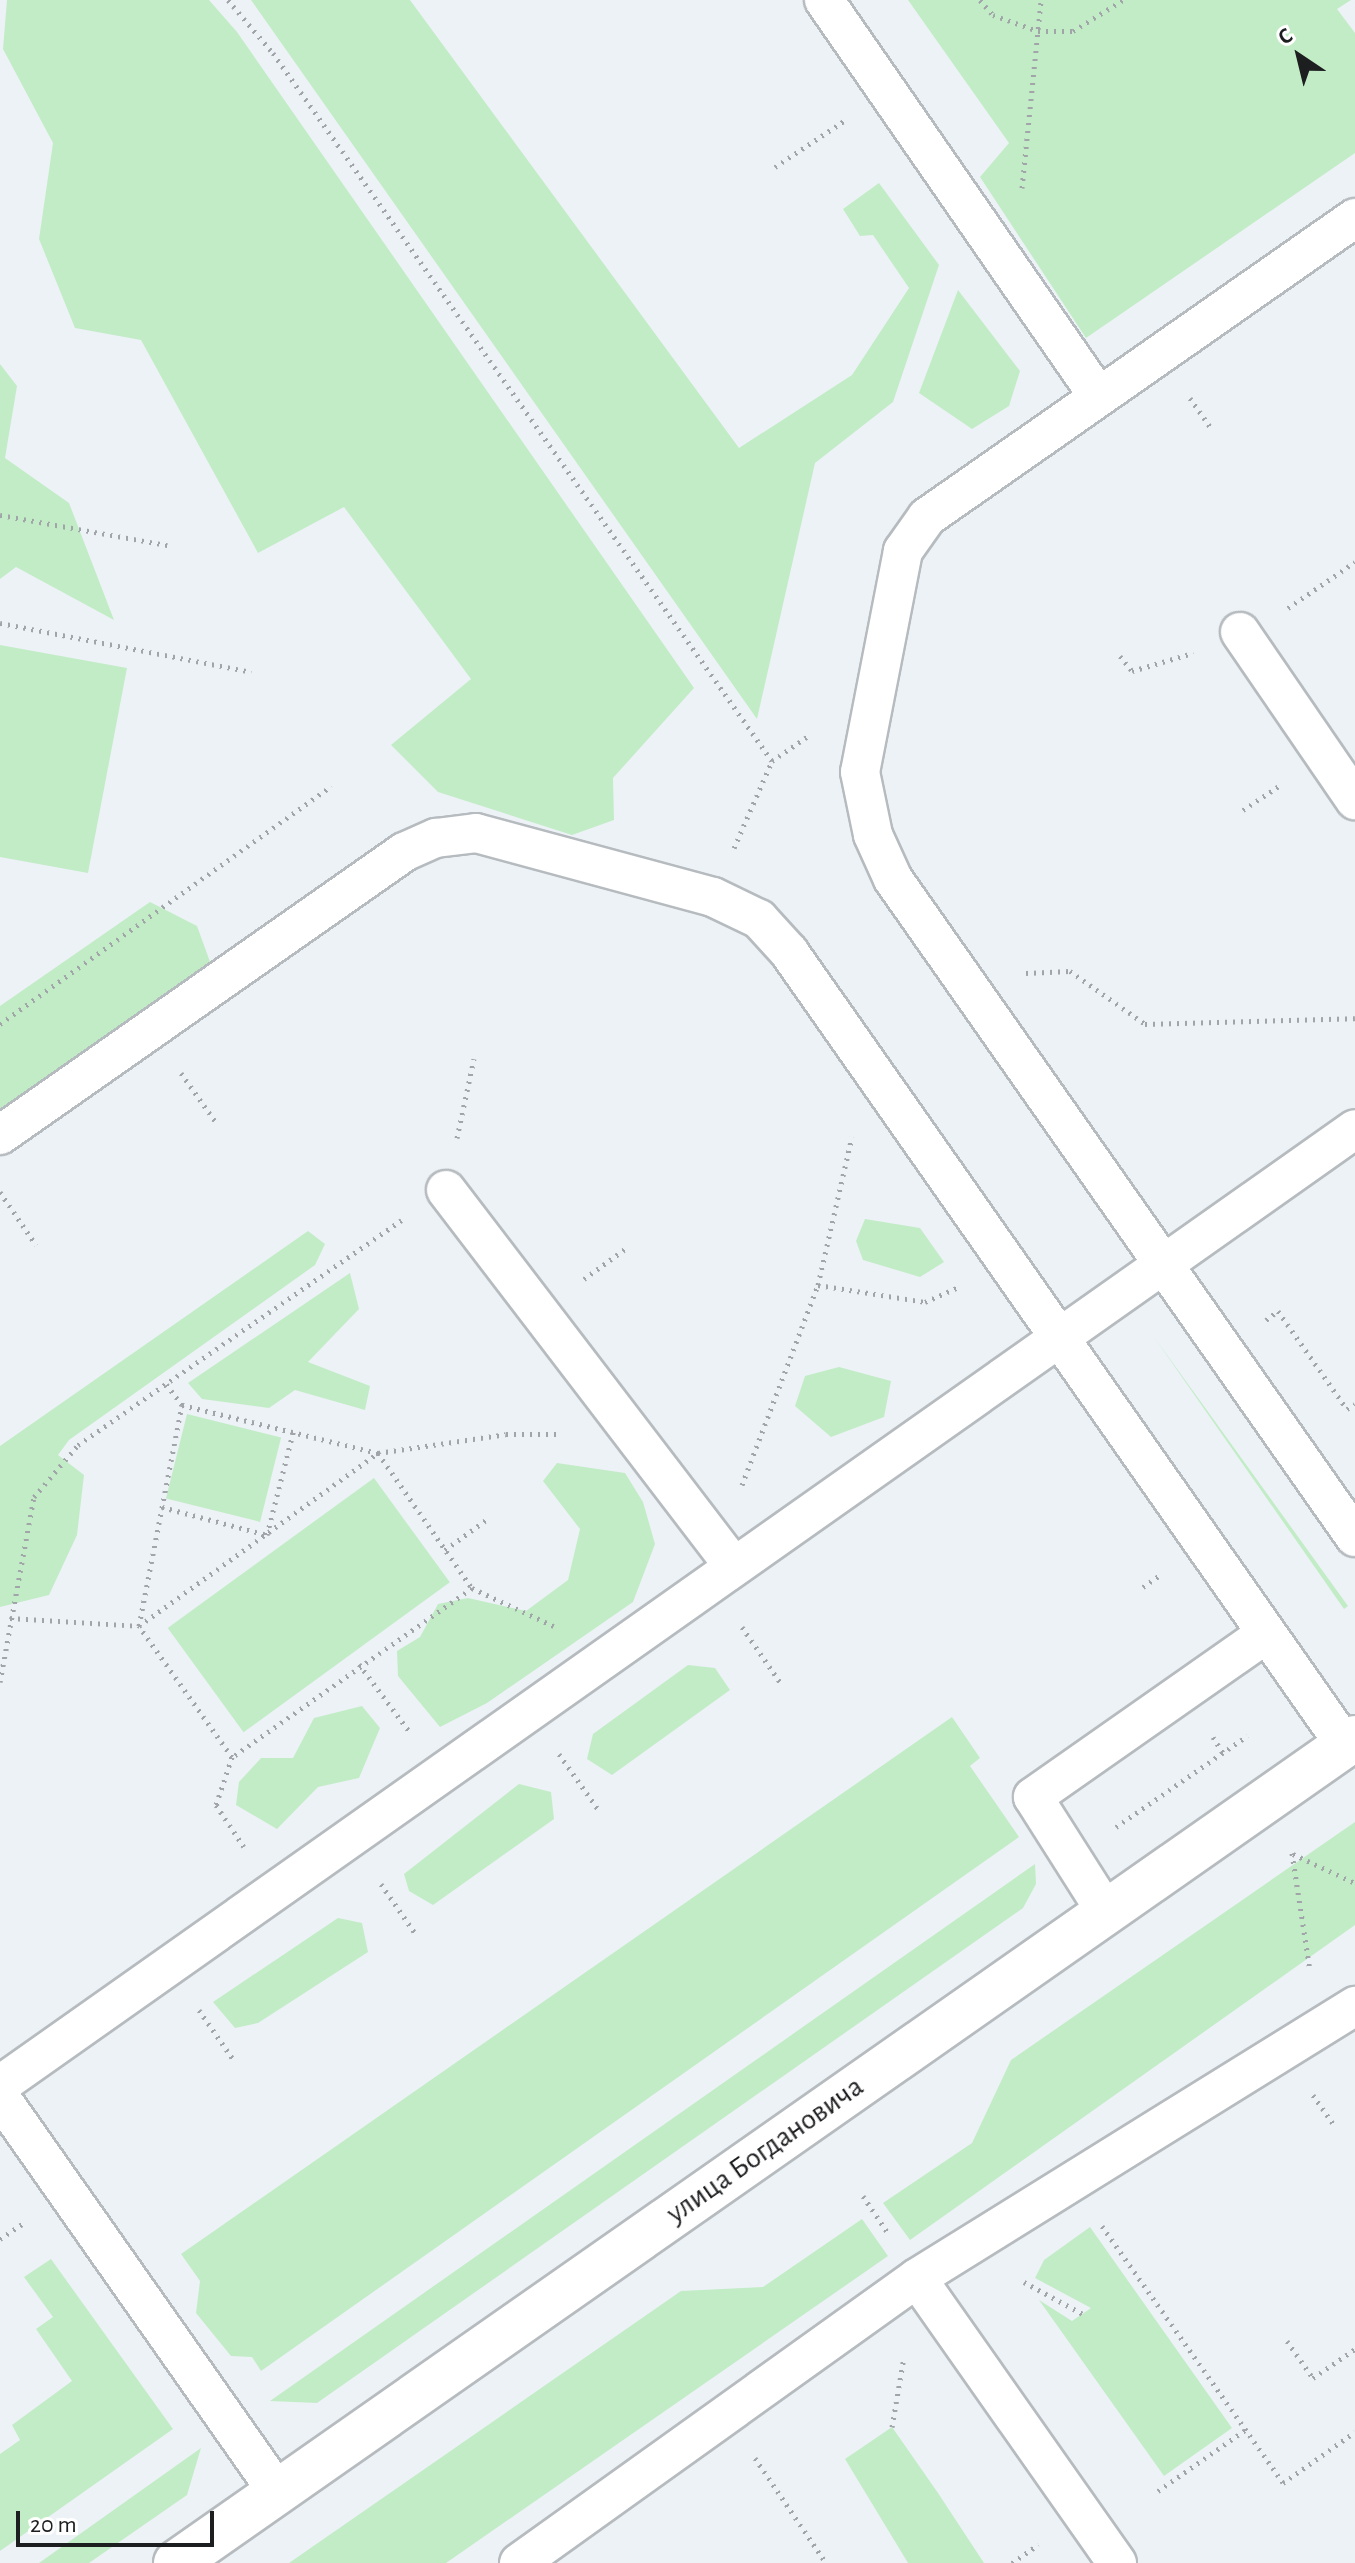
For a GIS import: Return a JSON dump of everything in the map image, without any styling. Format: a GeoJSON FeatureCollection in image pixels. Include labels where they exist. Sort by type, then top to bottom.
{"type":"FeatureCollection","features":[{"type":"Feature","properties":{"kind":"street","name":"улица Богдановича"},"geometry":{"type":"LineString","coordinates":[[176,2563],[1350,1741]]}},
{"type":"Feature","properties":{"kind":"lane"},"geometry":{"type":"LineString","coordinates":[[824,0],[1098,395]]}},
{"type":"Feature","properties":{"kind":"lane"},"geometry":{"type":"LineString","coordinates":[[1355,218],[927,517],[903,551],[873,691],[860,772],[873,835],[893,879],[1355,1537]]}},
{"type":"Feature","properties":{"kind":"lane"},"geometry":{"type":"LineString","coordinates":[[1240,632],[1355,800]]}},
{"type":"Feature","properties":{"kind":"lane"},"geometry":{"type":"LineString","coordinates":[[0,1135],[404,852],[436,838],[476,833],[713,897],[759,919],[868,1066],[1266,1634],[1350,1741]]}},
{"type":"Feature","properties":{"kind":"lane"},"geometry":{"type":"LineString","coordinates":[[0,2085],[1355,1129]]}},
{"type":"Feature","properties":{"kind":"lane"},"geometry":{"type":"LineString","coordinates":[[446,1190],[733,1565]]}},
{"type":"Feature","properties":{"kind":"lane"},"geometry":{"type":"LineString","coordinates":[[1106,1912],[1033,1797],[1266,1634]]}},
{"type":"Feature","properties":{"kind":"lane"},"geometry":{"type":"LineString","coordinates":[[519,2563],[917,2278],[1355,2006]]}},
{"type":"Feature","properties":{"kind":"lane"},"geometry":{"type":"LineString","coordinates":[[0,2097],[278,2492]]}},
{"type":"Feature","properties":{"kind":"lane"},"geometry":{"type":"LineString","coordinates":[[917,2278],[1117,2563]]}},
{"type":"Feature","properties":{"kind":"path"},"geometry":{"type":"LineString","coordinates":[[228,0],[273,53],[772,761]]}},
{"type":"Feature","properties":{"kind":"path"},"geometry":{"type":"LineString","coordinates":[[980,0],[993,15],[1038,31],[1073,31],[1123,0]]}},
{"type":"Feature","properties":{"kind":"path"},"geometry":{"type":"LineString","coordinates":[[977,221],[1022,190],[1041,0]]}},
{"type":"Feature","properties":{"kind":"path"},"geometry":{"type":"LineString","coordinates":[[775,167],[888,92]]}},
{"type":"Feature","properties":{"kind":"path"},"geometry":{"type":"LineString","coordinates":[[0,515],[167,545]]}},
{"type":"Feature","properties":{"kind":"path"},"geometry":{"type":"LineString","coordinates":[[1305,599],[1355,562]]}},
{"type":"Feature","properties":{"kind":"path"},"geometry":{"type":"LineString","coordinates":[[0,623],[251,672]]}},
{"type":"Feature","properties":{"kind":"path"},"geometry":{"type":"LineString","coordinates":[[1120,656],[1132,671],[1240,632]]}},
{"type":"Feature","properties":{"kind":"path"},"geometry":{"type":"LineString","coordinates":[[713,897],[772,761],[873,691]]}},
{"type":"Feature","properties":{"kind":"path"},"geometry":{"type":"LineString","coordinates":[[0,1024],[331,786]]}},
{"type":"Feature","properties":{"kind":"path"},"geometry":{"type":"LineString","coordinates":[[975,998],[1024,973],[1070,971],[1145,1024],[1355,1018]]}},
{"type":"Feature","properties":{"kind":"path"},"geometry":{"type":"LineString","coordinates":[[446,1190],[474,1059]]}},
{"type":"Feature","properties":{"kind":"path"},"geometry":{"type":"LineString","coordinates":[[733,1565],[744,1463],[818,1285],[868,1066]]}},
{"type":"Feature","properties":{"kind":"path"},"geometry":{"type":"LineString","coordinates":[[0,1192],[36,1245]]}},
{"type":"Feature","properties":{"kind":"path"},"geometry":{"type":"LineString","coordinates":[[0,1682],[34,1497],[78,1445],[362,1248]]}},
{"type":"Feature","properties":{"kind":"path"},"geometry":{"type":"LineString","coordinates":[[818,1285],[925,1302],[1006,1267]]}},
{"type":"Feature","properties":{"kind":"path"},"geometry":{"type":"LineString","coordinates":[[1278,1311],[1347,1409],[1355,1404]]}},
{"type":"Feature","properties":{"kind":"path"},"geometry":{"type":"LineString","coordinates":[[166,1384],[182,1405],[294,1429],[378,1453],[506,1434],[631,1434]]}},
{"type":"Feature","properties":{"kind":"path"},"geometry":{"type":"LineString","coordinates":[[182,1405],[139,1626],[232,1757]]}},
{"type":"Feature","properties":{"kind":"path"},"geometry":{"type":"LineString","coordinates":[[267,1535],[294,1429]]}},
{"type":"Feature","properties":{"kind":"path"},"geometry":{"type":"LineString","coordinates":[[10,1618],[139,1626],[378,1453]]}},
{"type":"Feature","properties":{"kind":"path"},"geometry":{"type":"LineString","coordinates":[[378,1453],[472,1588],[610,1652]]}},
{"type":"Feature","properties":{"kind":"path"},"geometry":{"type":"LineString","coordinates":[[162,1507],[267,1535]]}},
{"type":"Feature","properties":{"kind":"path"},"geometry":{"type":"LineString","coordinates":[[445,1550],[486,1520]]}},
{"type":"Feature","properties":{"kind":"path"},"geometry":{"type":"LineString","coordinates":[[1143,1587],[1167,1570]]}},
{"type":"Feature","properties":{"kind":"path"},"geometry":{"type":"LineString","coordinates":[[273,1891],[216,1805],[232,1757],[359,1664],[472,1588]]}},
{"type":"Feature","properties":{"kind":"path"},"geometry":{"type":"LineString","coordinates":[[359,1664],[440,1772]]}},
{"type":"Feature","properties":{"kind":"path"},"geometry":{"type":"LineString","coordinates":[[529,1711],[598,1809]]}},
{"type":"Feature","properties":{"kind":"path"},"geometry":{"type":"LineString","coordinates":[[1072,1857],[1247,1736]]}},
{"type":"Feature","properties":{"kind":"path"},"geometry":{"type":"LineString","coordinates":[[350,1837],[417,1936]]}},
{"type":"Feature","properties":{"kind":"path"},"geometry":{"type":"LineString","coordinates":[[1319,2031],[1292,1853],[1355,1883]]}},
{"type":"Feature","properties":{"kind":"path"},"geometry":{"type":"LineString","coordinates":[[1093,2212],[1283,2483],[1355,2432]]}},
{"type":"Feature","properties":{"kind":"path"},"geometry":{"type":"LineString","coordinates":[[1024,2282],[1083,2314]]}},
{"type":"Feature","properties":{"kind":"path"},"geometry":{"type":"LineString","coordinates":[[1287,2341],[1313,2378],[1355,2349]]}},
{"type":"Feature","properties":{"kind":"path"},"geometry":{"type":"LineString","coordinates":[[725,2414],[826,2563]]}},
{"type":"Feature","properties":{"kind":"path"},"geometry":{"type":"LineString","coordinates":[[1158,2491],[1246,2430]]}},
{"type":"Feature","properties":{"kind":"path"},"geometry":{"type":"LineString","coordinates":[[1012,2563],[1045,2540]]}},
{"type":"Feature","properties":{"kind":"green space"},"geometry":{"type":"Polygon","coordinates":[[[7,0],[209,0],[237,32],[694,688],[613,778],[614,820],[572,835],[438,792],[391,745],[471,679],[344,507],[258,553],[141,340],[75,328],[39,239],[53,143],[3,49],[7,0]]]}},
{"type":"Feature","properties":{"kind":"green space"},"geometry":{"type":"Polygon","coordinates":[[[251,0],[410,0],[739,448],[852,375],[909,288],[873,235],[860,236],[843,209],[879,183],[939,265],[893,402],[815,463],[757,719],[251,0]]]}},
{"type":"Feature","properties":{"kind":"green space"},"geometry":{"type":"Polygon","coordinates":[[[908,0],[1351,0],[1337,9],[1355,33],[1355,153],[1086,338],[980,177],[1009,143],[908,0]]]}},
{"type":"Feature","properties":{"kind":"green space"},"geometry":{"type":"Polygon","coordinates":[[[958,290],[1020,371],[1009,406],[972,429],[919,393],[958,290]]]}},
{"type":"Feature","properties":{"kind":"green space"},"geometry":{"type":"Polygon","coordinates":[[[0,364],[17,386],[5,458],[69,503],[114,620],[16,567],[0,579],[0,364]]]}},
{"type":"Feature","properties":{"kind":"green space"},"geometry":{"type":"Polygon","coordinates":[[[0,645],[127,668],[88,873],[0,857],[0,645]]]}},
{"type":"Feature","properties":{"kind":"green space"},"geometry":{"type":"Polygon","coordinates":[[[150,902],[197,926],[213,970],[0,1122],[0,1006],[150,902]]]}},
{"type":"Feature","properties":{"kind":"green space"},"geometry":{"type":"Polygon","coordinates":[[[865,1219],[920,1228],[944,1262],[920,1277],[863,1260],[856,1241],[865,1219]]]}},
{"type":"Feature","properties":{"kind":"green space"},"geometry":{"type":"Polygon","coordinates":[[[308,1231],[325,1244],[315,1265],[69,1440],[58,1455],[84,1475],[77,1535],[49,1595],[0,1607],[0,1446],[308,1231]]]}},
{"type":"Feature","properties":{"kind":"green space"},"geometry":{"type":"Polygon","coordinates":[[[350,1273],[359,1309],[308,1362],[370,1386],[365,1410],[295,1390],[269,1408],[202,1399],[188,1383],[350,1273]]]}},
{"type":"Feature","properties":{"kind":"green space"},"geometry":{"type":"Polygon","coordinates":[[[1154,1337],[1348,1606],[1344,1609],[1154,1337]]]}},
{"type":"Feature","properties":{"kind":"green space"},"geometry":{"type":"Polygon","coordinates":[[[839,1367],[891,1381],[884,1417],[831,1437],[795,1406],[805,1376],[839,1367]]]}},
{"type":"Feature","properties":{"kind":"green space"},"geometry":{"type":"Polygon","coordinates":[[[187,1414],[281,1437],[260,1522],[166,1498],[187,1414]]]}},
{"type":"Feature","properties":{"kind":"green space"},"geometry":{"type":"Polygon","coordinates":[[[557,1463],[625,1473],[643,1502],[655,1544],[633,1602],[487,1703],[440,1727],[398,1676],[397,1651],[420,1637],[438,1604],[468,1598],[526,1611],[568,1580],[580,1529],[543,1481],[557,1463]]]}},
{"type":"Feature","properties":{"kind":"green space"},"geometry":{"type":"Polygon","coordinates":[[[374,1478],[450,1582],[244,1732],[168,1628],[374,1478]]]}},
{"type":"Feature","properties":{"kind":"green space"},"geometry":{"type":"Polygon","coordinates":[[[688,1665],[715,1668],[730,1690],[612,1775],[587,1759],[593,1734],[688,1665]]]}},
{"type":"Feature","properties":{"kind":"green space"},"geometry":{"type":"Polygon","coordinates":[[[362,1706],[380,1728],[359,1778],[318,1787],[277,1829],[236,1805],[239,1782],[261,1758],[293,1758],[314,1718],[362,1706]]]}},
{"type":"Feature","properties":{"kind":"green space"},"geometry":{"type":"Polygon","coordinates":[[[952,1717],[980,1758],[970,1766],[1019,1837],[261,2371],[252,2357],[231,2356],[196,2313],[200,2281],[181,2254],[952,1717]]]}},
{"type":"Feature","properties":{"kind":"green space"},"geometry":{"type":"Polygon","coordinates":[[[519,1784],[551,1792],[554,1819],[433,1905],[409,1891],[404,1874],[519,1784]]]}},
{"type":"Feature","properties":{"kind":"green space"},"geometry":{"type":"Polygon","coordinates":[[[1355,1822],[1355,1925],[910,2240],[883,2203],[972,2143],[1011,2060],[1355,1822]]]}},
{"type":"Feature","properties":{"kind":"green space"},"geometry":{"type":"Polygon","coordinates":[[[1035,1864],[1036,1884],[1023,1908],[317,2403],[270,2401],[1035,1864]]]}},
{"type":"Feature","properties":{"kind":"green space"},"geometry":{"type":"Polygon","coordinates":[[[338,1918],[362,1923],[368,1952],[258,2023],[235,2028],[213,2002],[338,1918]]]}},
{"type":"Feature","properties":{"kind":"green space"},"geometry":{"type":"Polygon","coordinates":[[[862,2219],[888,2256],[446,2563],[289,2563],[681,2291],[763,2287],[862,2219]]]}},
{"type":"Feature","properties":{"kind":"green space"},"geometry":{"type":"Polygon","coordinates":[[[1090,2227],[1232,2428],[1164,2476],[1039,2300],[1072,2321],[1091,2308],[1035,2278],[1044,2260],[1090,2227]]]}},
{"type":"Feature","properties":{"kind":"green space"},"geometry":{"type":"Polygon","coordinates":[[[51,2259],[173,2429],[0,2551],[0,2454],[20,2440],[12,2425],[72,2381],[36,2329],[53,2317],[24,2277],[51,2259]]]}},
{"type":"Feature","properties":{"kind":"green space"},"geometry":{"type":"Polygon","coordinates":[[[892,2427],[984,2563],[908,2563],[845,2459],[892,2427]]]}},
{"type":"Feature","properties":{"kind":"green space"},"geometry":{"type":"Polygon","coordinates":[[[201,2448],[187,2495],[89,2563],[39,2563],[201,2448]]]}}]}
